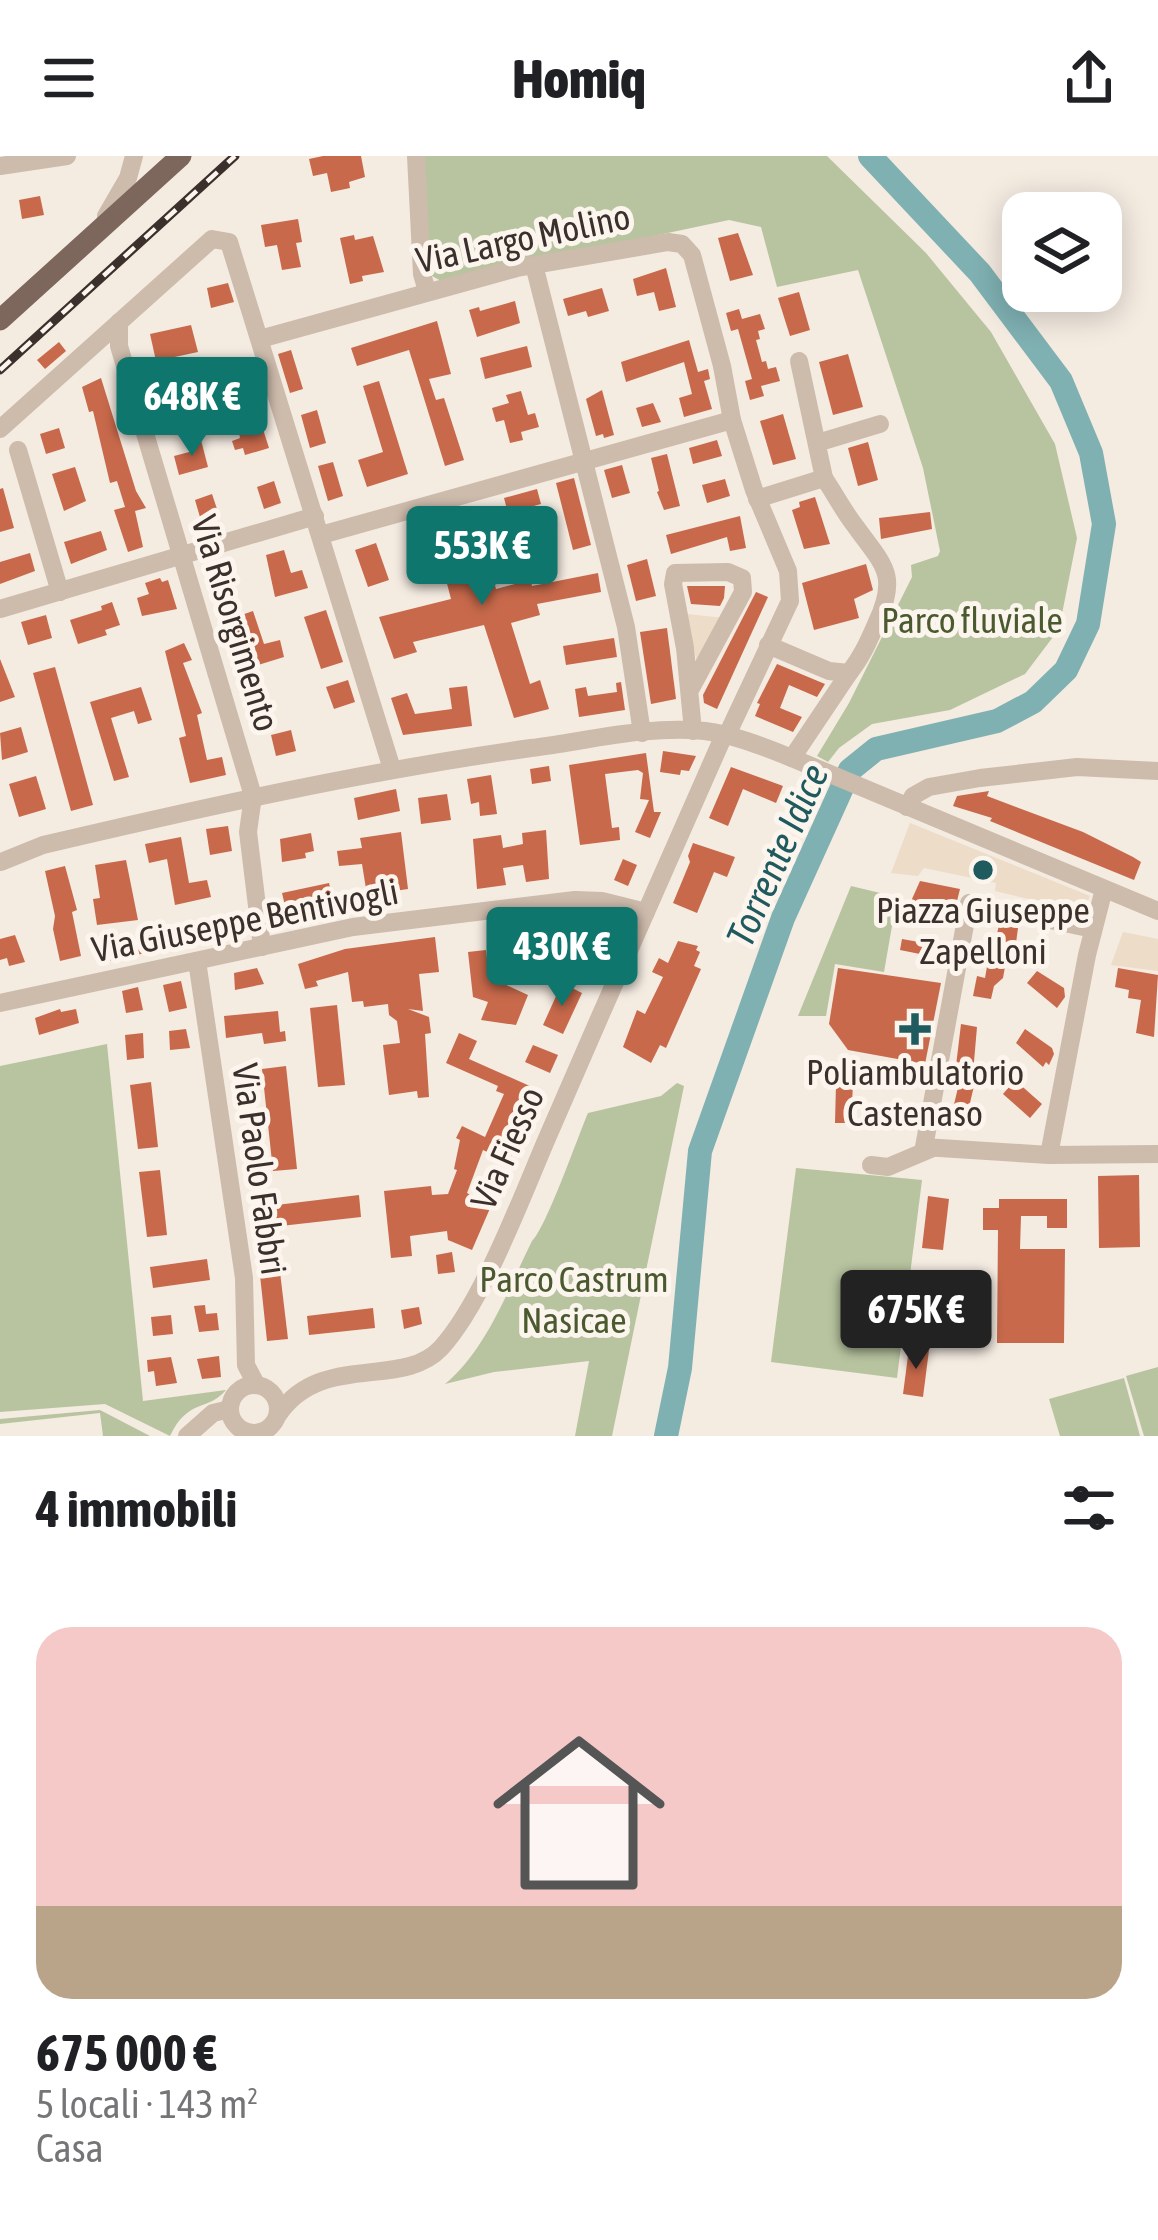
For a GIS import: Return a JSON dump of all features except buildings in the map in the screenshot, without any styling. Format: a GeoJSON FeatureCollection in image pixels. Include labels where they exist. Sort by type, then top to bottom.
{"type":"FeatureCollection","features":[{"type":"Feature","properties":{"kind":"main road"},"geometry":{"type":"LineString","coordinates":[[0,320],[94,235],[153,167],[181,156]]}},
{"type":"Feature","properties":{"kind":"street"},"geometry":{"type":"LineString","coordinates":[[0,166],[67,156]]}},
{"type":"Feature","properties":{"kind":"street"},"geometry":{"type":"LineString","coordinates":[[94,235],[120,195],[134,156],[153,167]]}},
{"type":"Feature","properties":{"kind":"street"},"geometry":{"type":"LineString","coordinates":[[416,156],[422,274],[427,291]]}},
{"type":"Feature","properties":{"kind":"street"},"geometry":{"type":"LineString","coordinates":[[0,428],[212,238],[223,238],[234,251],[392,769]]}},
{"type":"Feature","properties":{"kind":"street","name":"Via Largo Molino"},"geometry":{"type":"LineString","coordinates":[[260,339],[534,265],[612,250],[682,244],[692,255],[732,420],[757,499],[788,571],[790,602],[726,735]]}},
{"type":"Feature","properties":{"kind":"street"},"geometry":{"type":"LineString","coordinates":[[534,265],[626,627],[642,733]]}},
{"type":"Feature","properties":{"kind":"street","name":"Via Risorgimento"},"geometry":{"type":"LineString","coordinates":[[119,322],[118,346],[253,796],[248,832],[262,947]]}},
{"type":"Feature","properties":{"kind":"street"},"geometry":{"type":"LineString","coordinates":[[795,759],[863,654],[887,600],[888,578],[881,559],[824,478],[799,361]]}},
{"type":"Feature","properties":{"kind":"street"},"geometry":{"type":"LineString","coordinates":[[0,609],[181,555],[584,461],[732,420]]}},
{"type":"Feature","properties":{"kind":"street"},"geometry":{"type":"LineString","coordinates":[[817,443],[880,424]]}},
{"type":"Feature","properties":{"kind":"street"},"geometry":{"type":"LineString","coordinates":[[18,450],[60,592]]}},
{"type":"Feature","properties":{"kind":"street"},"geometry":{"type":"LineString","coordinates":[[757,499],[824,478]]}},
{"type":"Feature","properties":{"kind":"street"},"geometry":{"type":"LineString","coordinates":[[690,690],[742,592],[742,578],[728,572],[675,573],[693,730]]}},
{"type":"Feature","properties":{"kind":"street"},"geometry":{"type":"LineString","coordinates":[[768,645],[829,671],[850,673]]}},
{"type":"Feature","properties":{"kind":"street"},"geometry":{"type":"LineString","coordinates":[[0,862],[43,845],[392,769],[693,730],[726,735],[795,759],[1158,910]]}},
{"type":"Feature","properties":{"kind":"street","name":"Via Fiesso"},"geometry":{"type":"LineString","coordinates":[[243,1427],[272,1425],[289,1398],[326,1378],[415,1363],[443,1346],[503,1240],[726,735]]}},
{"type":"Feature","properties":{"kind":"street"},"geometry":{"type":"LineString","coordinates":[[913,810],[913,796],[929,787],[980,778],[1077,767],[1154,772]]}},
{"type":"Feature","properties":{"kind":"street"},"geometry":{"type":"LineString","coordinates":[[0,862],[6,851],[3,840],[43,845]]}},
{"type":"Feature","properties":{"kind":"street"},"geometry":{"type":"LineString","coordinates":[[1049,1154],[1104,889]]}},
{"type":"Feature","properties":{"kind":"street","name":"Via Giuseppe Bentivogli"},"geometry":{"type":"LineString","coordinates":[[0,1003],[353,927],[575,900],[646,912]]}},
{"type":"Feature","properties":{"kind":"street"},"geometry":{"type":"LineString","coordinates":[[928,1148],[969,903],[1093,929]]}},
{"type":"Feature","properties":{"kind":"street","name":"Via Paolo Fabbri"},"geometry":{"type":"LineString","coordinates":[[197,961],[244,1278],[246,1365],[258,1388]]}},
{"type":"Feature","properties":{"kind":"street"},"geometry":{"type":"LineString","coordinates":[[871,1165],[888,1167],[928,1148],[1158,1154]]}},
{"type":"Feature","properties":{"kind":"street"},"geometry":{"type":"LineString","coordinates":[[243,1427],[232,1398],[258,1388],[305,1388]]}},
{"type":"Feature","properties":{"kind":"street"},"geometry":{"type":"LineString","coordinates":[[258,1388],[278,1414]]}},
{"type":"Feature","properties":{"kind":"street"},"geometry":{"type":"LineString","coordinates":[[187,1436],[208,1417],[243,1427]]}},
{"type":"Feature","properties":{"kind":"green space","name":"Parco fluviale"},"geometry":{"type":"Polygon","coordinates":[[[422,156],[827,156],[926,253],[991,332],[1055,444],[1077,538],[1059,629],[1025,674],[950,710],[872,724],[828,762],[817,756],[912,577],[911,565],[938,556],[940,551],[923,468],[858,270],[777,287],[761,227],[729,220],[441,281],[429,268],[422,156]]]}},
{"type":"Feature","properties":{"kind":"green space"},"geometry":{"type":"Polygon","coordinates":[[[851,886],[897,897],[884,972],[835,964],[826,1016],[798,1016],[851,886]]]}},
{"type":"Feature","properties":{"kind":"green space"},"geometry":{"type":"Polygon","coordinates":[[[107,1044],[143,1401],[226,1390],[184,1416],[170,1436],[105,1404],[0,1412],[0,1066],[107,1044]]]}},
{"type":"Feature","properties":{"kind":"green space","name":"Parco Castrum Nasicae"},"geometry":{"type":"Polygon","coordinates":[[[677,1083],[684,1086],[612,1436],[575,1436],[589,1361],[494,1372],[445,1384],[473,1354],[495,1317],[545,1219],[588,1113],[661,1096],[677,1083]]]}},
{"type":"Feature","properties":{"kind":"green space"},"geometry":{"type":"Polygon","coordinates":[[[796,1168],[922,1180],[897,1378],[771,1362],[796,1168]]]}},
{"type":"Feature","properties":{"kind":"green space"},"geometry":{"type":"Polygon","coordinates":[[[1158,1367],[1158,1436],[1144,1436],[1126,1376],[1158,1367]]]}},
{"type":"Feature","properties":{"kind":"green space"},"geometry":{"type":"Polygon","coordinates":[[[1124,1378],[1140,1436],[1060,1436],[1049,1399],[1124,1378]]]}},
{"type":"Feature","properties":{"kind":"green space"},"geometry":{"type":"Polygon","coordinates":[[[100,1410],[150,1436],[103,1436],[100,1413],[0,1424],[0,1419],[100,1410]]]}},
{"type":"Feature","properties":{"kind":"shaded area"},"geometry":{"type":"Polygon","coordinates":[[[687,614],[724,618],[698,668],[687,614]]]}},
{"type":"Feature","properties":{"kind":"shaded area","name":"Piazza Giuseppe Zapelloni"},"geometry":{"type":"Polygon","coordinates":[[[910,823],[1090,896],[1083,912],[995,891],[996,883],[924,868],[918,876],[891,873],[910,823]]]}},
{"type":"Feature","properties":{"kind":"shaded area"},"geometry":{"type":"Polygon","coordinates":[[[1123,932],[1158,939],[1158,971],[1111,965],[1123,932]]]}},
{"type":"Feature","properties":{"kind":"waterway","name":"Torrente Idice"},"geometry":{"type":"LineString","coordinates":[[666,1436],[680,1368],[700,1151],[783,918],[850,770],[876,749],[997,721],[1033,702],[1066,670],[1088,624],[1104,524],[1091,453],[1061,381],[980,273],[870,156]]}},
{"type":"Feature","properties":{"kind":"railway"},"geometry":{"type":"LineString","coordinates":[[0,370],[235,156]]}},
{"type":"Feature","properties":{"kind":"place","name":"Piazza Giuseppe Zapelloni"},"geometry":{"type":"Point","coordinates":[983,870]}},
{"type":"Feature","properties":{"kind":"place","name":"Poliambulatorio Castenaso"},"geometry":{"type":"Point","coordinates":[915,1029]}}]}
